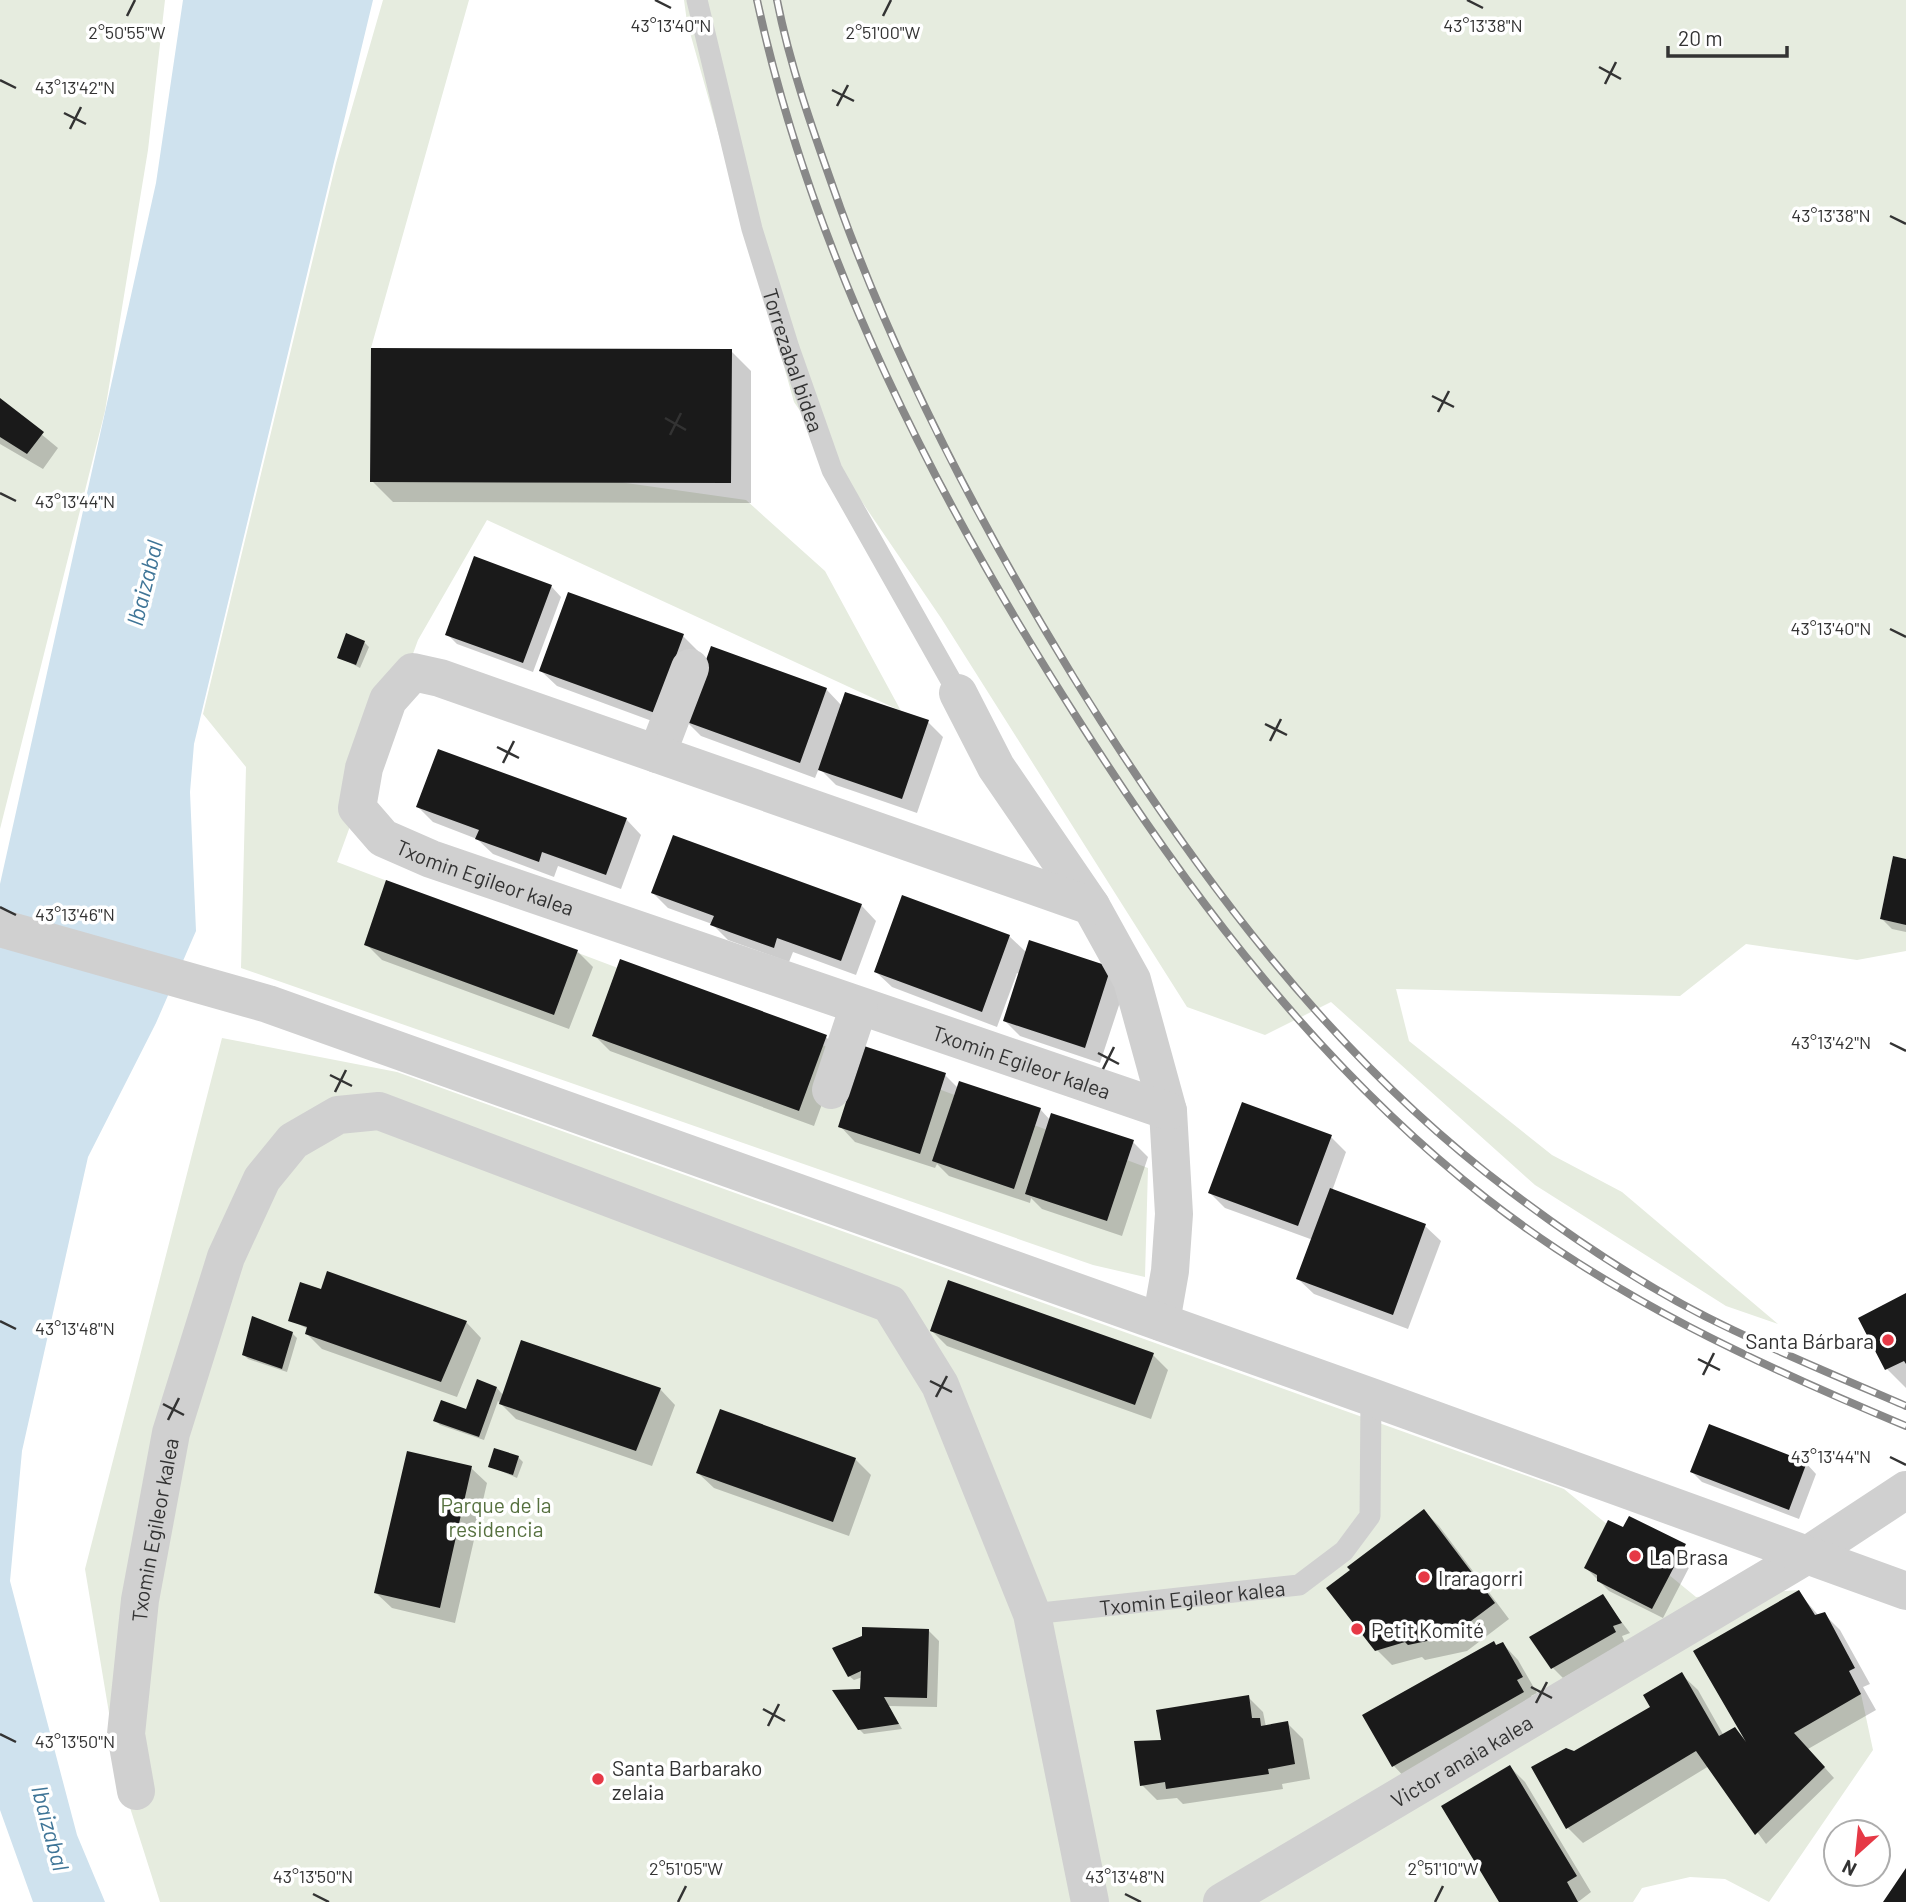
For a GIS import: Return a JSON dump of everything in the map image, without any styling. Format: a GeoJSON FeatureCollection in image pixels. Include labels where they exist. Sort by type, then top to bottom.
{"type":"FeatureCollection","features":[{"type":"Feature","properties":{"kind":"street"},"geometry":{"type":"LineString","coordinates":[[657,754],[690,668]]}},
{"type":"Feature","properties":{"kind":"street","name":"Txomin Egileor kalea"},"geometry":{"type":"LineString","coordinates":[[1091,906],[440,678],[413,672],[388,700],[364,768],[357,808],[383,838],[431,859],[1168,1111]]}},
{"type":"Feature","properties":{"kind":"street"},"geometry":{"type":"LineString","coordinates":[[958,693],[996,767],[1091,906],[1132,980],[1168,1111],[1174,1214],[1170,1271],[1161,1322]]}},
{"type":"Feature","properties":{"kind":"street"},"geometry":{"type":"LineString","coordinates":[[0,928],[268,1004],[1371,1397],[1906,1591]]}},
{"type":"Feature","properties":{"kind":"street"},"geometry":{"type":"LineString","coordinates":[[831,1090],[859,1006]]}},
{"type":"Feature","properties":{"kind":"street","name":"Txomin Egileor kalea"},"geometry":{"type":"LineString","coordinates":[[136,1791],[126,1734],[140,1600],[171,1433],[226,1257],[262,1179],[293,1141],[338,1115],[379,1111],[890,1304],[940,1385],[1032,1614],[1090,1902]]}},
{"type":"Feature","properties":{"kind":"street"},"geometry":{"type":"LineString","coordinates":[[1808,1554],[1906,1490]]}},
{"type":"Feature","properties":{"kind":"street","name":"Victor anaia kalea"},"geometry":{"type":"LineString","coordinates":[[1222,1902],[1808,1554]]}},
{"type":"Feature","properties":{"kind":"lane","name":"Torrezabal bidea"},"geometry":{"type":"LineString","coordinates":[[697,0],[752,229],[789,348],[832,470],[958,693]]}},
{"type":"Feature","properties":{"kind":"lane","name":"Txomin Egileor kalea"},"geometry":{"type":"LineString","coordinates":[[1032,1614],[1299,1585],[1344,1551],[1370,1516],[1371,1397]]}},
{"type":"Feature","properties":{"kind":"green space"},"geometry":{"type":"Polygon","coordinates":[[[0,0],[165,0],[148,150],[105,411],[0,829],[0,0]]]}},
{"type":"Feature","properties":{"kind":"green space"},"geometry":{"type":"Polygon","coordinates":[[[383,0],[469,0],[371,348],[370,482],[619,482],[746,500],[825,571],[901,711],[487,520],[418,640],[337,862],[1148,1168],[1145,1277],[1093,1265],[241,968],[246,767],[203,714],[336,163],[383,0]]]}},
{"type":"Feature","properties":{"kind":"green space"},"geometry":{"type":"Polygon","coordinates":[[[684,0],[1906,0],[1906,859],[1893,856],[1880,919],[1906,925],[1906,951],[1857,960],[1746,944],[1680,996],[1396,989],[1409,1041],[1552,1155],[1622,1192],[1778,1324],[1726,1306],[1535,1185],[1331,1002],[1265,1035],[1187,1007],[941,618],[794,402],[687,22],[684,0]]]}},
{"type":"Feature","properties":{"kind":"green space","name":"Parque de la residencia"},"geometry":{"type":"Polygon","coordinates":[[[222,1038],[397,1072],[1564,1489],[1696,1597],[1799,1590],[1861,1694],[1873,1750],[1826,1818],[1822,1818],[1822,1825],[1769,1902],[1725,1879],[1690,1877],[1642,1888],[1633,1902],[160,1902],[119,1773],[85,1569],[222,1038]]]}},
{"type":"Feature","properties":{"kind":"water","name":"Ibaizabal"},"geometry":{"type":"Polygon","coordinates":[[[183,0],[373,0],[194,744],[190,792],[196,931],[156,1023],[88,1157],[22,1451],[10,1581],[77,1835],[105,1902],[33,1902],[0,1810],[0,884],[156,183],[183,0]]]}},
{"type":"Feature","properties":{"kind":"building"},"geometry":{"type":"Polygon","coordinates":[[[371,348],[732,349],[731,483],[370,482],[371,348]]]}},
{"type":"Feature","properties":{"kind":"building"},"geometry":{"type":"Polygon","coordinates":[[[0,398],[44,432],[27,454],[0,437],[0,398]]]}},
{"type":"Feature","properties":{"kind":"building"},"geometry":{"type":"Polygon","coordinates":[[[474,556],[552,585],[523,663],[445,635],[474,556]]]}},
{"type":"Feature","properties":{"kind":"building"},"geometry":{"type":"Polygon","coordinates":[[[568,592],[684,634],[655,713],[539,671],[568,592]]]}},
{"type":"Feature","properties":{"kind":"building"},"geometry":{"type":"Polygon","coordinates":[[[346,633],[365,641],[356,665],[337,658],[346,633]]]}},
{"type":"Feature","properties":{"kind":"building"},"geometry":{"type":"Polygon","coordinates":[[[711,646],[827,688],[800,763],[684,721],[711,646]]]}},
{"type":"Feature","properties":{"kind":"building"},"geometry":{"type":"Polygon","coordinates":[[[845,692],[929,720],[902,799],[818,770],[845,692]]]}},
{"type":"Feature","properties":{"kind":"building"},"geometry":{"type":"Polygon","coordinates":[[[438,749],[627,818],[606,875],[542,852],[539,862],[475,839],[479,830],[416,807],[438,749]]]}},
{"type":"Feature","properties":{"kind":"building"},"geometry":{"type":"Polygon","coordinates":[[[673,835],[862,904],[841,961],[777,938],[774,948],[710,925],[714,916],[651,893],[673,835]]]}},
{"type":"Feature","properties":{"kind":"building"},"geometry":{"type":"Polygon","coordinates":[[[1893,856],[1906,859],[1906,925],[1880,919],[1893,856]]]}},
{"type":"Feature","properties":{"kind":"building"},"geometry":{"type":"Polygon","coordinates":[[[386,880],[578,950],[554,1015],[364,945],[386,880]]]}},
{"type":"Feature","properties":{"kind":"building"},"geometry":{"type":"Polygon","coordinates":[[[902,895],[1010,935],[982,1012],[874,972],[902,895]]]}},
{"type":"Feature","properties":{"kind":"building"},"geometry":{"type":"Polygon","coordinates":[[[1029,940],[1111,967],[1085,1048],[1003,1021],[1029,940]]]}},
{"type":"Feature","properties":{"kind":"building"},"geometry":{"type":"Polygon","coordinates":[[[620,959],[827,1035],[799,1111],[592,1036],[620,959]]]}},
{"type":"Feature","properties":{"kind":"building"},"geometry":{"type":"Polygon","coordinates":[[[864,1046],[946,1073],[920,1154],[838,1127],[864,1046]]]}},
{"type":"Feature","properties":{"kind":"building"},"geometry":{"type":"Polygon","coordinates":[[[959,1081],[1041,1108],[1014,1189],[932,1161],[959,1081]]]}},
{"type":"Feature","properties":{"kind":"building"},"geometry":{"type":"Polygon","coordinates":[[[1242,1102],[1332,1135],[1298,1226],[1208,1193],[1242,1102]]]}},
{"type":"Feature","properties":{"kind":"building"},"geometry":{"type":"Polygon","coordinates":[[[1051,1113],[1134,1140],[1107,1221],[1025,1194],[1051,1113]]]}},
{"type":"Feature","properties":{"kind":"building"},"geometry":{"type":"Polygon","coordinates":[[[1330,1188],[1426,1224],[1393,1315],[1296,1279],[1330,1188]]]}},
{"type":"Feature","properties":{"kind":"building"},"geometry":{"type":"Polygon","coordinates":[[[327,1271],[467,1321],[441,1382],[305,1334],[307,1327],[288,1321],[300,1282],[321,1289],[327,1271]]]}},
{"type":"Feature","properties":{"kind":"building"},"geometry":{"type":"Polygon","coordinates":[[[948,1280],[1154,1353],[1135,1405],[930,1331],[948,1280]]]}},
{"type":"Feature","properties":{"kind":"building","name":"Santa Bárbara"},"geometry":{"type":"Polygon","coordinates":[[[1906,1293],[1906,1364],[1904,1361],[1885,1370],[1858,1318],[1906,1293]]]}},
{"type":"Feature","properties":{"kind":"building"},"geometry":{"type":"Polygon","coordinates":[[[252,1316],[293,1332],[282,1369],[242,1355],[252,1316]]]}},
{"type":"Feature","properties":{"kind":"building"},"geometry":{"type":"Polygon","coordinates":[[[521,1340],[661,1388],[636,1451],[499,1404],[521,1340]]]}},
{"type":"Feature","properties":{"kind":"building"},"geometry":{"type":"Polygon","coordinates":[[[477,1379],[497,1387],[479,1437],[433,1421],[441,1400],[466,1409],[477,1379]]]}},
{"type":"Feature","properties":{"kind":"building"},"geometry":{"type":"Polygon","coordinates":[[[720,1409],[856,1458],[833,1522],[696,1473],[720,1409]]]}},
{"type":"Feature","properties":{"kind":"building"},"geometry":{"type":"Polygon","coordinates":[[[1709,1424],[1807,1462],[1789,1510],[1690,1472],[1709,1424]]]}},
{"type":"Feature","properties":{"kind":"building"},"geometry":{"type":"Polygon","coordinates":[[[494,1448],[519,1456],[513,1475],[488,1467],[494,1448]]]}},
{"type":"Feature","properties":{"kind":"building"},"geometry":{"type":"Polygon","coordinates":[[[407,1451],[472,1466],[440,1608],[374,1593],[407,1451]]]}},
{"type":"Feature","properties":{"kind":"building"},"geometry":{"type":"Polygon","coordinates":[[[1424,1509],[1495,1603],[1451,1636],[1408,1645],[1405,1642],[1375,1651],[1326,1588],[1350,1570],[1347,1567],[1424,1509]]]}},
{"type":"Feature","properties":{"kind":"building","name":"La Brasa"},"geometry":{"type":"Polygon","coordinates":[[[1629,1516],[1686,1544],[1652,1609],[1597,1581],[1597,1575],[1584,1568],[1608,1520],[1623,1527],[1629,1516]]]}},
{"type":"Feature","properties":{"kind":"building"},"geometry":{"type":"Polygon","coordinates":[[[1799,1590],[1815,1615],[1825,1612],[1855,1668],[1849,1671],[1861,1694],[1794,1733],[1825,1767],[1755,1835],[1696,1751],[1566,1829],[1531,1767],[1566,1748],[1574,1751],[1650,1707],[1643,1695],[1682,1672],[1719,1736],[1735,1727],[1746,1742],[1693,1651],[1799,1590]]]}},
{"type":"Feature","properties":{"kind":"building"},"geometry":{"type":"Polygon","coordinates":[[[1603,1594],[1622,1623],[1613,1626],[1616,1632],[1551,1669],[1529,1637],[1603,1594]]]}},
{"type":"Feature","properties":{"kind":"building"},"geometry":{"type":"Polygon","coordinates":[[[862,1627],[929,1629],[927,1698],[884,1697],[899,1724],[858,1730],[832,1690],[860,1689],[861,1671],[848,1677],[832,1648],[862,1636],[862,1627]]]}},
{"type":"Feature","properties":{"kind":"building"},"geometry":{"type":"Polygon","coordinates":[[[1494,1641],[1496,1645],[1503,1642],[1523,1677],[1517,1680],[1524,1692],[1392,1767],[1362,1715],[1494,1641]]]}},
{"type":"Feature","properties":{"kind":"building"},"geometry":{"type":"Polygon","coordinates":[[[1249,1695],[1252,1718],[1260,1718],[1261,1726],[1288,1721],[1295,1764],[1268,1769],[1269,1774],[1166,1789],[1165,1782],[1140,1786],[1134,1741],[1161,1740],[1156,1710],[1249,1695]]]}},
{"type":"Feature","properties":{"kind":"building"},"geometry":{"type":"Polygon","coordinates":[[[1510,1765],[1577,1876],[1567,1882],[1578,1902],[1499,1902],[1441,1806],[1510,1765]]]}},
{"type":"Feature","properties":{"kind":"building"},"geometry":{"type":"Polygon","coordinates":[[[1906,1868],[1906,1902],[1883,1902],[1906,1868]]]}},
{"type":"Feature","properties":{"kind":"railway"},"geometry":{"type":"LineString","coordinates":[[757,0],[781,96],[811,190],[846,283],[929,464],[1027,637],[1079,721],[1167,852],[1263,978],[1314,1037],[1426,1148],[1535,1235],[1585,1268],[1689,1327],[1796,1379],[1906,1426]]}},
{"type":"Feature","properties":{"kind":"railway"},"geometry":{"type":"LineString","coordinates":[[777,0],[797,79],[840,207],[889,329],[975,507],[1040,621],[1119,749],[1166,820],[1268,955],[1382,1080],[1444,1138],[1563,1230],[1646,1284],[1704,1316],[1906,1406]]}},
{"type":"Feature","properties":{"kind":"place","name":"Santa Bárbara"},"geometry":{"type":"Point","coordinates":[1888,1340]}},
{"type":"Feature","properties":{"kind":"place","name":"La Brasa"},"geometry":{"type":"Point","coordinates":[1635,1556]}},
{"type":"Feature","properties":{"kind":"place","name":"Iraragorri"},"geometry":{"type":"Point","coordinates":[1424,1577]}},
{"type":"Feature","properties":{"kind":"place","name":"Petit Komité"},"geometry":{"type":"Point","coordinates":[1357,1629]}},
{"type":"Feature","properties":{"kind":"place","name":"Santa Barbarako zelaia"},"geometry":{"type":"Point","coordinates":[598,1779]}}]}
